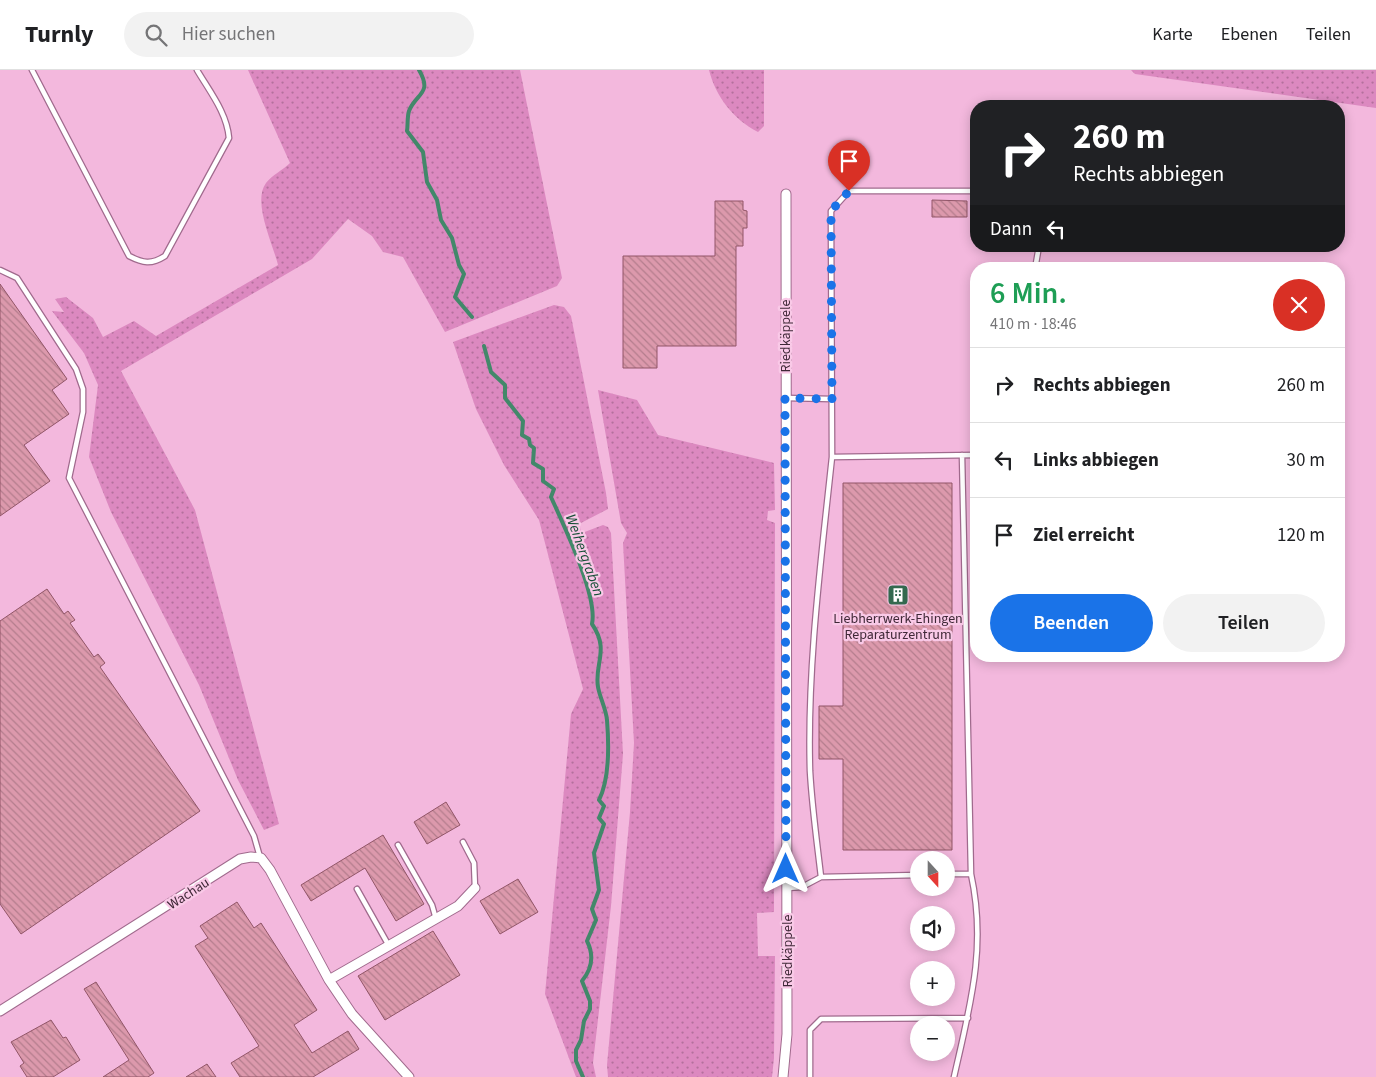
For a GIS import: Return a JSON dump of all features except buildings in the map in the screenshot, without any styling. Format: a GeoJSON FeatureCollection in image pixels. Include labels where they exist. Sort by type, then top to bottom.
{"type":"FeatureCollection","features":[{"type":"Feature","properties":{"kind":"street","name":"Riedkäppele"},"geometry":{"type":"LineString","coordinates":[[783,1077],[787,1034],[786,194]]}},
{"type":"Feature","properties":{"kind":"street"},"geometry":{"type":"LineString","coordinates":[[261,858],[270,870],[329,980],[352,1014],[409,1077]]}},
{"type":"Feature","properties":{"kind":"street","name":"Wachau"},"geometry":{"type":"LineString","coordinates":[[0,1011],[240,859],[261,858]]}},
{"type":"Feature","properties":{"kind":"street"},"geometry":{"type":"LineString","coordinates":[[329,980],[458,906],[475,888]]}},
{"type":"Feature","properties":{"kind":"lane"},"geometry":{"type":"LineString","coordinates":[[32,70],[129,256],[143,263],[155,263],[165,256],[229,138],[228,125],[222,112],[197,70]]}},
{"type":"Feature","properties":{"kind":"lane"},"geometry":{"type":"LineString","coordinates":[[821,877],[810,773],[810,705],[822,549],[832,457],[831,211],[849,191],[970,191]]}},
{"type":"Feature","properties":{"kind":"lane"},"geometry":{"type":"LineString","coordinates":[[0,270],[18,278],[76,369],[83,389],[83,412],[70,478],[254,836],[261,858]]}},
{"type":"Feature","properties":{"kind":"lane"},"geometry":{"type":"LineString","coordinates":[[785,398],[832,399]]}},
{"type":"Feature","properties":{"kind":"lane"},"geometry":{"type":"LineString","coordinates":[[954,1077],[978,964],[977,902],[971,874],[962,455]]}},
{"type":"Feature","properties":{"kind":"lane"},"geometry":{"type":"LineString","coordinates":[[832,457],[970,455]]}},
{"type":"Feature","properties":{"kind":"lane"},"geometry":{"type":"LineString","coordinates":[[463,842],[474,863],[475,888]]}},
{"type":"Feature","properties":{"kind":"lane"},"geometry":{"type":"LineString","coordinates":[[398,845],[432,905],[436,919]]}},
{"type":"Feature","properties":{"kind":"lane"},"geometry":{"type":"LineString","coordinates":[[955,874],[971,874]]}},
{"type":"Feature","properties":{"kind":"lane"},"geometry":{"type":"LineString","coordinates":[[787,888],[802,887],[821,877],[910,875]]}},
{"type":"Feature","properties":{"kind":"lane"},"geometry":{"type":"LineString","coordinates":[[357,889],[389,946]]}},
{"type":"Feature","properties":{"kind":"lane"},"geometry":{"type":"LineString","coordinates":[[810,1077],[810,1030],[821,1019],[968,1018]]}},
{"type":"Feature","properties":{"kind":"shaded area"},"geometry":{"type":"Polygon","coordinates":[[[248,70],[520,70],[562,278],[557,286],[445,332],[403,257],[383,252],[372,236],[348,219],[312,259],[121,371],[195,510],[279,824],[264,830],[238,780],[199,685],[111,512],[89,457],[98,385],[84,353],[52,311],[64,312],[55,299],[66,297],[93,318],[103,337],[134,321],[156,336],[278,265],[262,212],[262,191],[268,180],[290,163],[248,70]]]}},
{"type":"Feature","properties":{"kind":"shaded area"},"geometry":{"type":"Polygon","coordinates":[[[709,70],[764,70],[764,126],[758,132],[733,114],[716,89],[709,70]]]}},
{"type":"Feature","properties":{"kind":"shaded area"},"geometry":{"type":"Polygon","coordinates":[[[1131,70],[1376,70],[1376,108],[1345,104],[1345,100],[1319,100],[1135,74],[1131,70]]]}},
{"type":"Feature","properties":{"kind":"shaded area"},"geometry":{"type":"Polygon","coordinates":[[[554,305],[564,307],[571,316],[608,509],[579,524],[582,533],[603,525],[608,527],[611,533],[623,754],[611,906],[593,1063],[596,1077],[576,1077],[545,994],[571,714],[583,689],[539,520],[504,465],[476,409],[453,342],[554,305]]]}},
{"type":"Feature","properties":{"kind":"shaded area"},"geometry":{"type":"Polygon","coordinates":[[[598,390],[637,400],[658,435],[774,463],[775,510],[768,511],[767,520],[775,523],[774,912],[757,913],[758,956],[775,956],[774,1058],[772,1077],[608,1077],[607,1065],[630,812],[634,743],[623,543],[627,533],[621,523],[598,390]]]}},
{"type":"Feature","properties":{"kind":"waterway","name":"Weihergraben"},"geometry":{"type":"LineString","coordinates":[[419,70],[423,78],[424,89],[409,111],[407,131],[423,152],[427,182],[437,200],[441,220],[452,238],[459,265],[464,274],[455,297],[472,317]]}},
{"type":"Feature","properties":{"kind":"waterway","name":"Weihergraben"},"geometry":{"type":"LineString","coordinates":[[484,346],[491,372],[505,385],[505,398],[523,421],[522,435],[529,439],[530,445],[534,448],[533,463],[543,469],[543,481],[554,489],[551,497],[585,579],[590,596],[592,624],[597,633],[601,649],[597,679],[607,720],[608,761],[603,791],[599,800],[604,806],[599,818],[604,824],[594,853],[599,890],[592,909],[596,920],[587,941],[591,951],[590,967],[582,981],[590,1001],[590,1009],[584,1021],[581,1040],[576,1050],[576,1061],[583,1077]]}},
{"type":"Feature","properties":{"kind":"place","name":"Liebherrwerk-Ehingen Reparaturzentrum"},"geometry":{"type":"Point","coordinates":[898,595]}},
{"type":"Feature","properties":{"kind":"route"},"geometry":{"type":"LineString","coordinates":[[786,869],[785,398],[832,399],[831,211],[849,191]]}}]}
